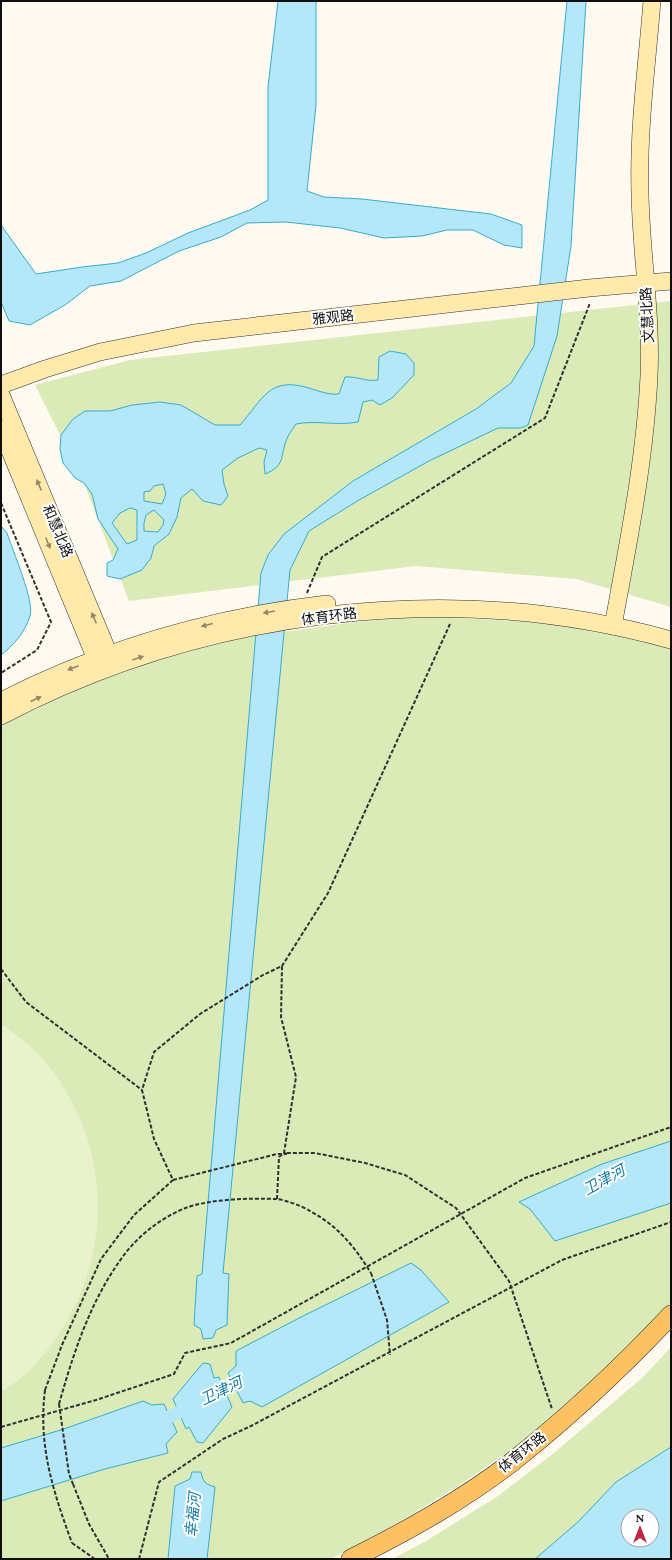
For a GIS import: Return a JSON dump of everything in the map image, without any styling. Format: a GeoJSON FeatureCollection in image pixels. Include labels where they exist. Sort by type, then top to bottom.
{"type":"FeatureCollection","features":[{"type":"Feature","properties":{"kind":"main road","name":"文慧北路"},"geometry":{"type":"LineString","coordinates":[[609,620],[639,475],[647,418],[649,348],[630,203],[633,102],[641,1]]}},
{"type":"Feature","properties":{"kind":"main road","name":"文慧北路"},"geometry":{"type":"LineString","coordinates":[[641,280],[640,147],[652,1]]}},
{"type":"Feature","properties":{"kind":"main road","name":"雅观路"},"geometry":{"type":"LineString","coordinates":[[1,377],[40,362],[97,346],[190,327],[641,280],[671,273]]}},
{"type":"Feature","properties":{"kind":"main road","name":"雅观路"},"geometry":{"type":"LineString","coordinates":[[641,280],[671,281]]}},
{"type":"Feature","properties":{"kind":"main road","name":"雅观路"},"geometry":{"type":"LineString","coordinates":[[1,385],[51,366],[100,352],[173,337],[520,293]]}},
{"type":"Feature","properties":{"kind":"main road","name":"和慧北路"},"geometry":{"type":"LineString","coordinates":[[1,395],[105,663]]}},
{"type":"Feature","properties":{"kind":"main road","name":"和慧北路"},"geometry":{"type":"LineString","coordinates":[[1,429],[105,663]]}},
{"type":"Feature","properties":{"kind":"main road","name":"体育环路"},"geometry":{"type":"LineString","coordinates":[[1,701],[66,671],[178,645],[245,623],[372,600],[471,600],[539,604],[609,620],[671,630]]}},
{"type":"Feature","properties":{"kind":"main road","name":"体育环路"},"geometry":{"type":"LineString","coordinates":[[293,615],[370,611],[456,610],[535,615],[609,620],[671,640]]}},
{"type":"Feature","properties":{"kind":"main road","name":"体育环路"},"geometry":{"type":"LineString","coordinates":[[1,716],[105,663]]}},
{"type":"Feature","properties":{"kind":"main road","name":"体育环路"},"geometry":{"type":"LineString","coordinates":[[351,1559],[424,1520],[517,1458],[630,1360],[671,1315]]}},
{"type":"Feature","properties":{"kind":"main road","name":"体育环路"},"geometry":{"type":"LineString","coordinates":[[374,1559],[477,1499],[515,1472],[609,1394],[671,1332]]}},
{"type":"Feature","properties":{"kind":"path"},"geometry":{"type":"LineString","coordinates":[[306,596],[322,557],[545,418],[588,305],[594,285]]}},
{"type":"Feature","properties":{"kind":"path"},"geometry":{"type":"LineString","coordinates":[[1,503],[51,622],[37,650],[1,673]]}},
{"type":"Feature","properties":{"kind":"path"},"geometry":{"type":"LineString","coordinates":[[286,1153],[296,1077],[281,1017],[282,966],[328,893],[456,610]]}},
{"type":"Feature","properties":{"kind":"path"},"geometry":{"type":"LineString","coordinates":[[173,1180],[154,1139],[142,1090],[154,1052],[200,1014],[263,975],[282,966]]}},
{"type":"Feature","properties":{"kind":"path"},"geometry":{"type":"LineString","coordinates":[[1,969],[26,1002],[142,1090]]}},
{"type":"Feature","properties":{"kind":"path"},"geometry":{"type":"LineString","coordinates":[[1,1427],[96,1400],[174,1374],[185,1353],[231,1343],[525,1178],[671,1127]]}},
{"type":"Feature","properties":{"kind":"path"},"geometry":{"type":"LineString","coordinates":[[277,1199],[279,1157],[286,1153]]}},
{"type":"Feature","properties":{"kind":"path"},"geometry":{"type":"LineString","coordinates":[[95,1559],[72,1542],[57,1501],[47,1466],[42,1412],[45,1390],[62,1345],[101,1259],[134,1215],[173,1180],[286,1153],[315,1153],[364,1163],[405,1175],[456,1208],[509,1281],[549,1395],[555,1426]]}},
{"type":"Feature","properties":{"kind":"path"},"geometry":{"type":"LineString","coordinates":[[109,1559],[89,1524],[69,1474],[59,1404],[81,1330],[101,1289],[124,1254],[153,1225],[184,1209],[213,1202],[277,1199],[309,1210],[333,1226],[356,1248],[371,1272],[387,1320],[390,1355]]}},
{"type":"Feature","properties":{"kind":"path"},"geometry":{"type":"LineString","coordinates":[[139,1559],[158,1482],[223,1439],[251,1426],[562,1260],[671,1222]]}},
{"type":"Feature","properties":{"kind":"green space"},"geometry":{"type":"Polygon","coordinates":[[[671,301],[671,607],[576,579],[416,566],[129,601],[84,483],[35,385],[130,360],[671,301]]]}},
{"type":"Feature","properties":{"kind":"green space"},"geometry":{"type":"Polygon","coordinates":[[[421,616],[567,625],[671,647],[671,1303],[616,1361],[561,1411],[518,1445],[461,1484],[389,1528],[331,1559],[1,1559],[1,725],[83,687],[148,662],[239,638],[355,622],[421,616]]]}},
{"type":"Feature","properties":{"kind":"green space"},"geometry":{"type":"Polygon","coordinates":[[[1,1024],[23,1040],[43,1059],[54,1073],[76,1110],[90,1148],[97,1188],[97,1229],[89,1268],[75,1306],[54,1342],[26,1374],[1,1392],[1,1024]]]}},
{"type":"Feature","properties":{"kind":"green space"},"geometry":{"type":"Polygon","coordinates":[[[671,1347],[671,1559],[392,1559],[426,1541],[498,1496],[554,1453],[642,1378],[671,1347]]]}},
{"type":"Feature","properties":{"kind":"water"},"geometry":{"type":"Polygon","coordinates":[[[278,1],[316,1],[316,105],[307,191],[324,197],[362,199],[491,214],[522,225],[522,248],[504,245],[473,230],[447,230],[422,236],[384,238],[340,228],[286,222],[247,223],[221,237],[179,251],[121,281],[90,286],[65,305],[30,325],[9,321],[1,302],[1,225],[36,274],[118,263],[146,253],[188,233],[250,210],[268,200],[268,87],[278,1]]]}},
{"type":"Feature","properties":{"kind":"water"},"geometry":{"type":"Polygon","coordinates":[[[567,1],[586,1],[571,246],[557,336],[528,425],[521,428],[498,428],[429,461],[359,500],[309,531],[290,570],[223,1273],[229,1274],[227,1325],[216,1330],[213,1338],[203,1339],[201,1329],[194,1325],[197,1276],[202,1274],[261,573],[268,555],[284,534],[353,481],[476,409],[511,383],[534,346],[567,1]]]}},
{"type":"Feature","properties":{"kind":"water"},"geometry":{"type":"Polygon","coordinates":[[[390,351],[406,354],[414,363],[414,375],[392,398],[380,405],[372,400],[363,402],[358,422],[296,424],[287,439],[279,465],[265,474],[264,462],[267,450],[259,448],[238,458],[222,470],[228,496],[221,505],[203,501],[192,489],[181,498],[177,517],[169,534],[154,546],[151,558],[142,570],[120,579],[107,576],[107,563],[113,560],[118,549],[98,519],[92,494],[84,483],[75,478],[63,463],[60,449],[61,435],[73,419],[85,411],[110,411],[132,405],[160,402],[181,405],[215,425],[240,425],[268,392],[285,385],[295,385],[327,393],[339,394],[345,377],[378,380],[379,357],[390,351]],[[163,484],[154,486],[150,491],[144,492],[144,501],[162,504],[166,494],[163,484]],[[130,508],[120,513],[112,523],[127,544],[137,540],[137,510],[130,508]],[[154,510],[146,515],[144,531],[158,532],[163,525],[164,520],[154,510]]]}},
{"type":"Feature","properties":{"kind":"water"},"geometry":{"type":"Polygon","coordinates":[[[1,526],[7,533],[18,563],[31,609],[28,622],[22,633],[1,655],[1,526]]]}},
{"type":"Feature","properties":{"kind":"water"},"geometry":{"type":"Polygon","coordinates":[[[671,1141],[671,1203],[555,1241],[530,1209],[519,1202],[602,1164],[671,1141]]]}},
{"type":"Feature","properties":{"kind":"water"},"geometry":{"type":"Polygon","coordinates":[[[411,1263],[421,1270],[449,1302],[262,1407],[250,1401],[243,1403],[228,1373],[236,1366],[236,1351],[411,1263]]]}},
{"type":"Feature","properties":{"kind":"water"},"geometry":{"type":"Polygon","coordinates":[[[203,1363],[210,1364],[214,1378],[219,1377],[232,1407],[203,1443],[197,1442],[189,1427],[186,1429],[173,1399],[203,1363]]]}},
{"type":"Feature","properties":{"kind":"water"},"geometry":{"type":"Polygon","coordinates":[[[143,1401],[152,1405],[164,1404],[177,1432],[166,1444],[168,1453],[105,1469],[1,1501],[1,1448],[64,1429],[143,1401]]]}},
{"type":"Feature","properties":{"kind":"water"},"geometry":{"type":"Polygon","coordinates":[[[671,1447],[671,1559],[535,1559],[578,1522],[616,1482],[671,1447]]]}},
{"type":"Feature","properties":{"kind":"water","name":"幸福河"},"geometry":{"type":"Polygon","coordinates":[[[192,1472],[201,1472],[205,1482],[215,1487],[207,1559],[168,1559],[175,1486],[190,1479],[192,1472]]]}},
{"type":"Feature","properties":{"kind":"waterway","name":"卫津河"},"geometry":{"type":"LineString","coordinates":[[155,1424],[249,1378]]}}]}
